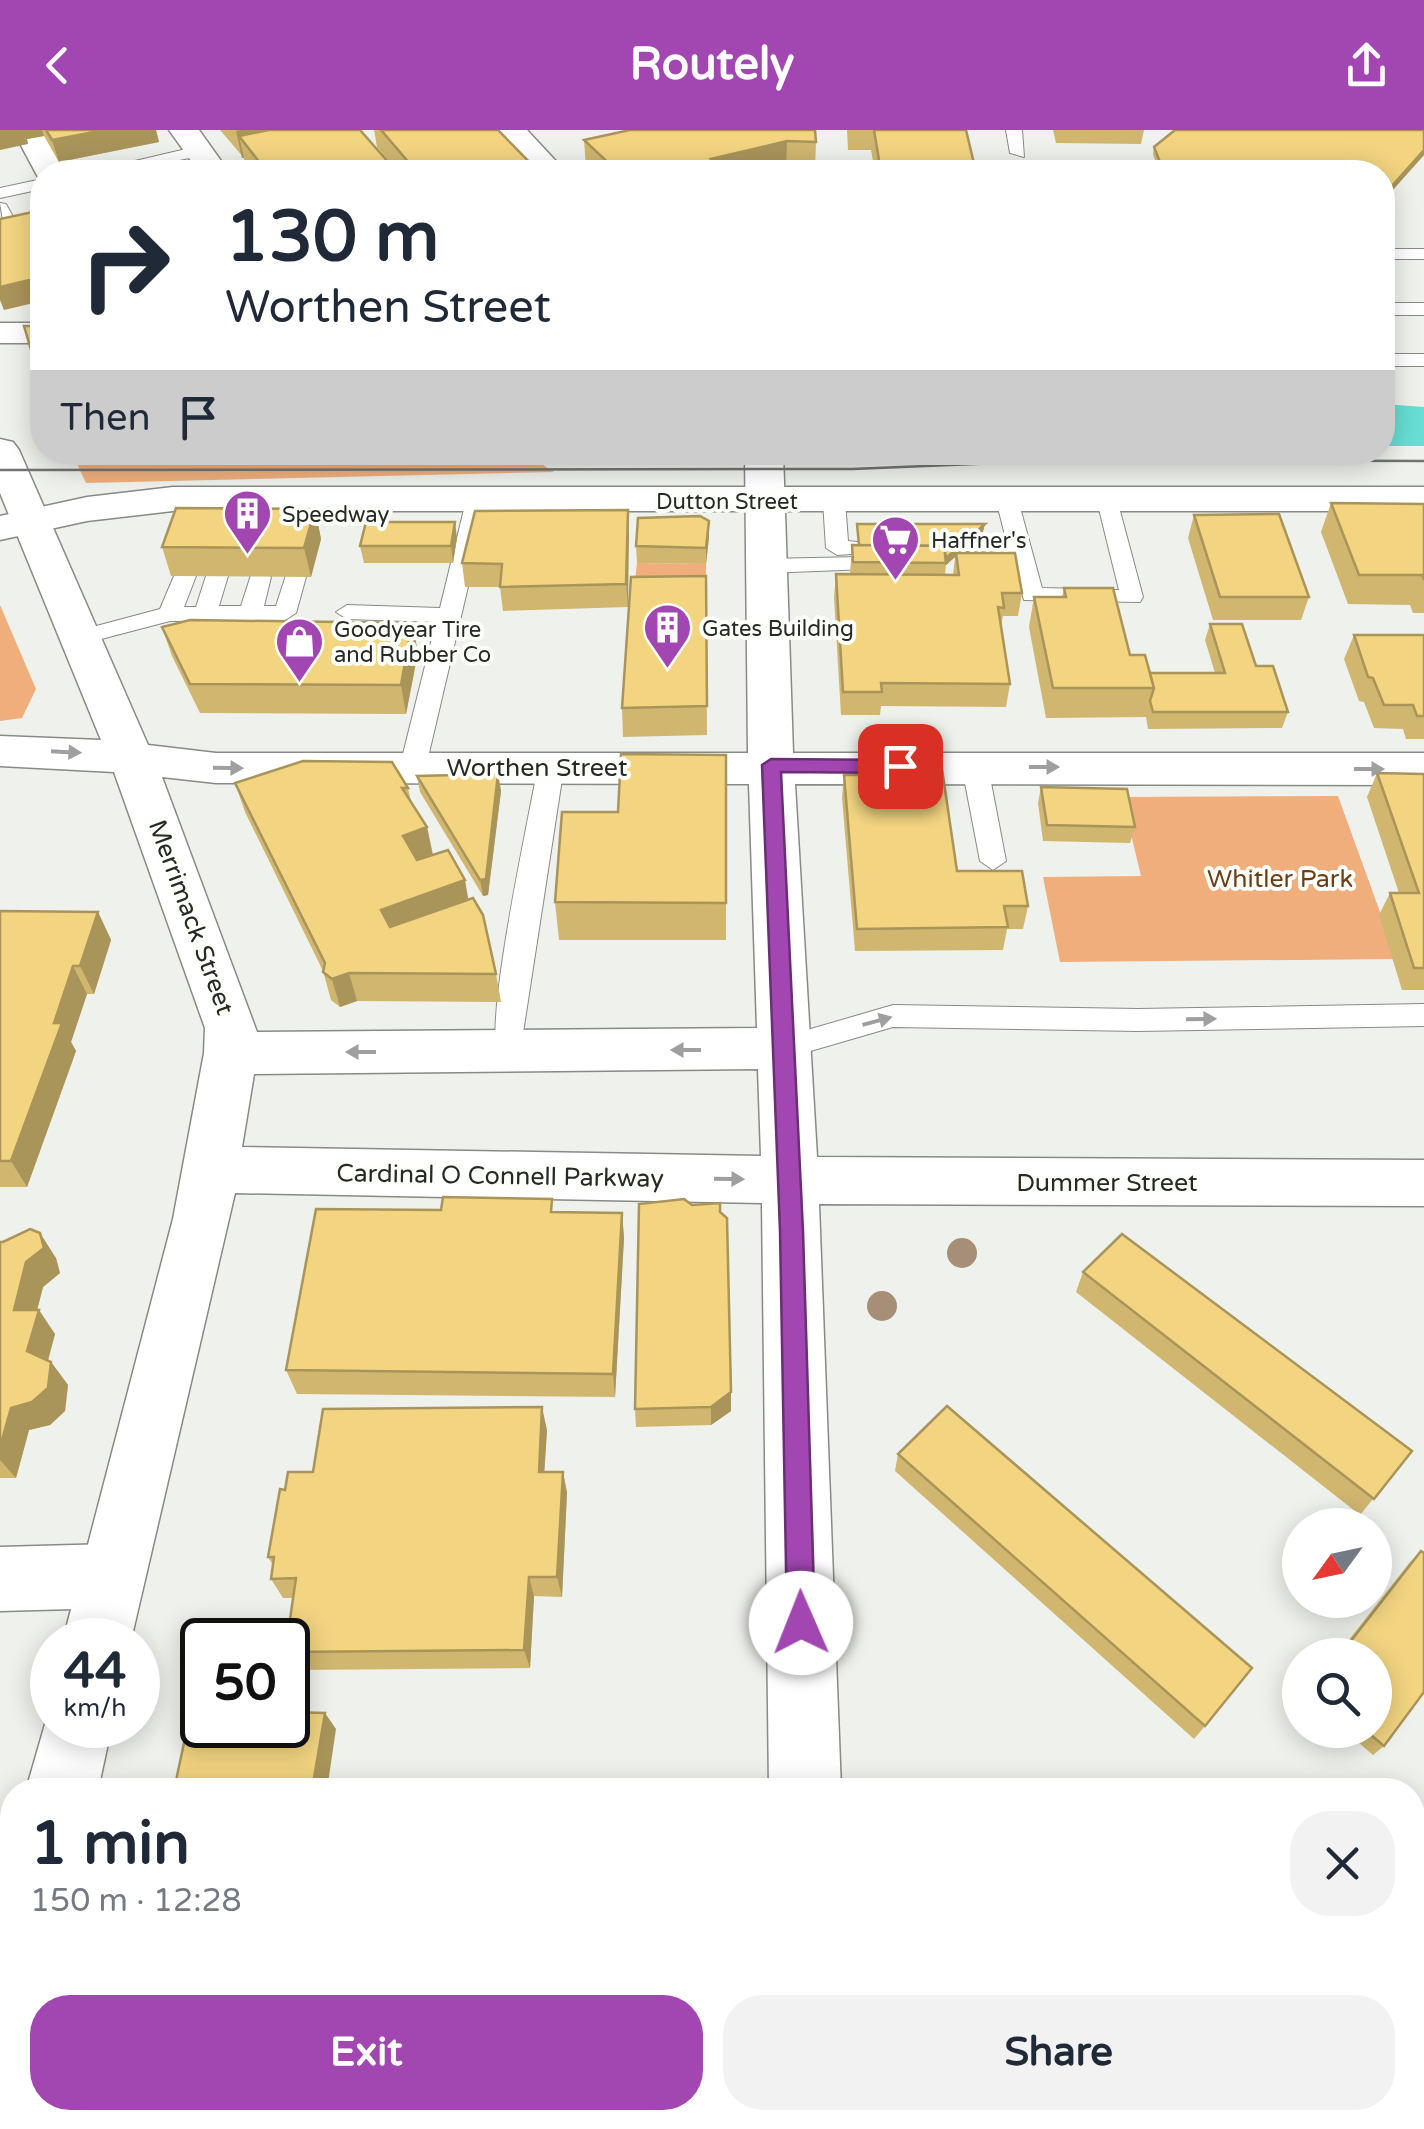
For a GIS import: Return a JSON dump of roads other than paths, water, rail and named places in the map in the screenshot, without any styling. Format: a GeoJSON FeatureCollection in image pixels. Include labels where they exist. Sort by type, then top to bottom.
{"type":"FeatureCollection","features":[{"type":"Feature","properties":{"kind":"main road"},"geometry":{"type":"LineString","coordinates":[[510,130],[539,160]]}},
{"type":"Feature","properties":{"kind":"main road"},"geometry":{"type":"LineString","coordinates":[[32,138],[44,160]]}},
{"type":"Feature","properties":{"kind":"main road"},"geometry":{"type":"LineString","coordinates":[[0,333],[30,333]]}},
{"type":"Feature","properties":{"kind":"main road","name":"Merrimack Street"},"geometry":{"type":"LineString","coordinates":[[2,455],[11,520],[82,637],[229,1013],[231,1053],[211,1170],[101,1618]]}},
{"type":"Feature","properties":{"kind":"main road"},"geometry":{"type":"LineString","coordinates":[[764,465],[806,1778]]}},
{"type":"Feature","properties":{"kind":"main road","name":"Dutton Street"},"geometry":{"type":"LineString","coordinates":[[11,520],[173,499],[257,511],[476,501],[1424,499]]}},
{"type":"Feature","properties":{"kind":"main road"},"geometry":{"type":"LineString","coordinates":[[0,559],[11,520]]}},
{"type":"Feature","properties":{"kind":"main road","name":"Worthen Street"},"geometry":{"type":"LineString","coordinates":[[0,751],[131,758],[216,768],[771,765],[1424,769]]}},
{"type":"Feature","properties":{"kind":"main road"},"geometry":{"type":"LineString","coordinates":[[231,1053],[783,1048]]}},
{"type":"Feature","properties":{"kind":"main road","name":"Cardinal O Connell Parkway"},"geometry":{"type":"LineString","coordinates":[[211,1170],[789,1180]]}},
{"type":"Feature","properties":{"kind":"main road","name":"Dummer Street"},"geometry":{"type":"LineString","coordinates":[[789,1180],[1424,1182]]}},
{"type":"Feature","properties":{"kind":"main road"},"geometry":{"type":"LineString","coordinates":[[0,1579],[111,1576]]}},
{"type":"Feature","properties":{"kind":"main road"},"geometry":{"type":"LineString","coordinates":[[65,1778],[72,1748]]}},
{"type":"Feature","properties":{"kind":"lane"},"geometry":{"type":"LineString","coordinates":[[1014,130],[1018,152]]}},
{"type":"Feature","properties":{"kind":"lane"},"geometry":{"type":"LineString","coordinates":[[155,160],[199,151]]}},
{"type":"Feature","properties":{"kind":"lane"},"geometry":{"type":"LineString","coordinates":[[0,192],[30,186]]}},
{"type":"Feature","properties":{"kind":"lane"},"geometry":{"type":"LineString","coordinates":[[0,208],[10,228],[30,224]]}},
{"type":"Feature","properties":{"kind":"lane"},"geometry":{"type":"LineString","coordinates":[[1395,254],[1424,254]]}},
{"type":"Feature","properties":{"kind":"lane"},"geometry":{"type":"LineString","coordinates":[[1395,309],[1424,309]]}},
{"type":"Feature","properties":{"kind":"lane"},"geometry":{"type":"LineString","coordinates":[[1395,360],[1424,360]]}},
{"type":"Feature","properties":{"kind":"lane"},"geometry":{"type":"LineString","coordinates":[[766,566],[848,556],[834,500]]}},
{"type":"Feature","properties":{"kind":"lane"},"geometry":{"type":"LineString","coordinates":[[1007,500],[1032,595],[1132,597],[1108,501]]}},
{"type":"Feature","properties":{"kind":"lane"},"geometry":{"type":"LineString","coordinates":[[413,766],[476,501]]}},
{"type":"Feature","properties":{"kind":"lane"},"geometry":{"type":"LineString","coordinates":[[968,546],[1021,554]]}},
{"type":"Feature","properties":{"kind":"lane"},"geometry":{"type":"LineString","coordinates":[[947,564],[1021,554]]}},
{"type":"Feature","properties":{"kind":"lane"},"geometry":{"type":"LineString","coordinates":[[170,614],[185,576]]}},
{"type":"Feature","properties":{"kind":"lane"},"geometry":{"type":"LineString","coordinates":[[206,613],[217,576]]}},
{"type":"Feature","properties":{"kind":"lane"},"geometry":{"type":"LineString","coordinates":[[251,613],[260,577]]}},
{"type":"Feature","properties":{"kind":"lane"},"geometry":{"type":"LineString","coordinates":[[82,637],[170,614],[284,613],[295,577]]}},
{"type":"Feature","properties":{"kind":"lane"},"geometry":{"type":"LineString","coordinates":[[347,612],[449,614]]}},
{"type":"Feature","properties":{"kind":"lane"},"geometry":{"type":"LineString","coordinates":[[510,1051],[512,1000],[551,766]]}},
{"type":"Feature","properties":{"kind":"lane"},"geometry":{"type":"LineString","coordinates":[[975,767],[992,862]]}},
{"type":"Feature","properties":{"kind":"lane"},"geometry":{"type":"LineString","coordinates":[[783,1048],[893,1016],[1138,1020],[1424,1015]]}},
{"type":"Feature","properties":{"kind":"water"},"geometry":{"type":"Polygon","coordinates":[[[1395,405],[1424,407],[1424,446],[1395,446],[1395,405]]]}},
{"type":"Feature","properties":{"kind":"tram line"},"geometry":{"type":"LineString","coordinates":[[1395,461],[1424,461]]}},
{"type":"Feature","properties":{"kind":"tram line"},"geometry":{"type":"LineString","coordinates":[[0,470],[852,469],[949,465]]}},
{"type":"Feature","properties":{"kind":"place","name":"Speedway"},"geometry":{"type":"Point","coordinates":[247,556]}},
{"type":"Feature","properties":{"kind":"place","name":"Haffner's"},"geometry":{"type":"Point","coordinates":[896,582]}},
{"type":"Feature","properties":{"kind":"place","name":"Gates Building"},"geometry":{"type":"Point","coordinates":[667,670]}},
{"type":"Feature","properties":{"kind":"place","name":"Goodyear Tire and Rubber Co"},"geometry":{"type":"Point","coordinates":[299,684]}},
{"type":"Feature","properties":{"kind":"park label","name":"Whitler Park"},"geometry":{"type":"Point","coordinates":[1280,878]}}]}
